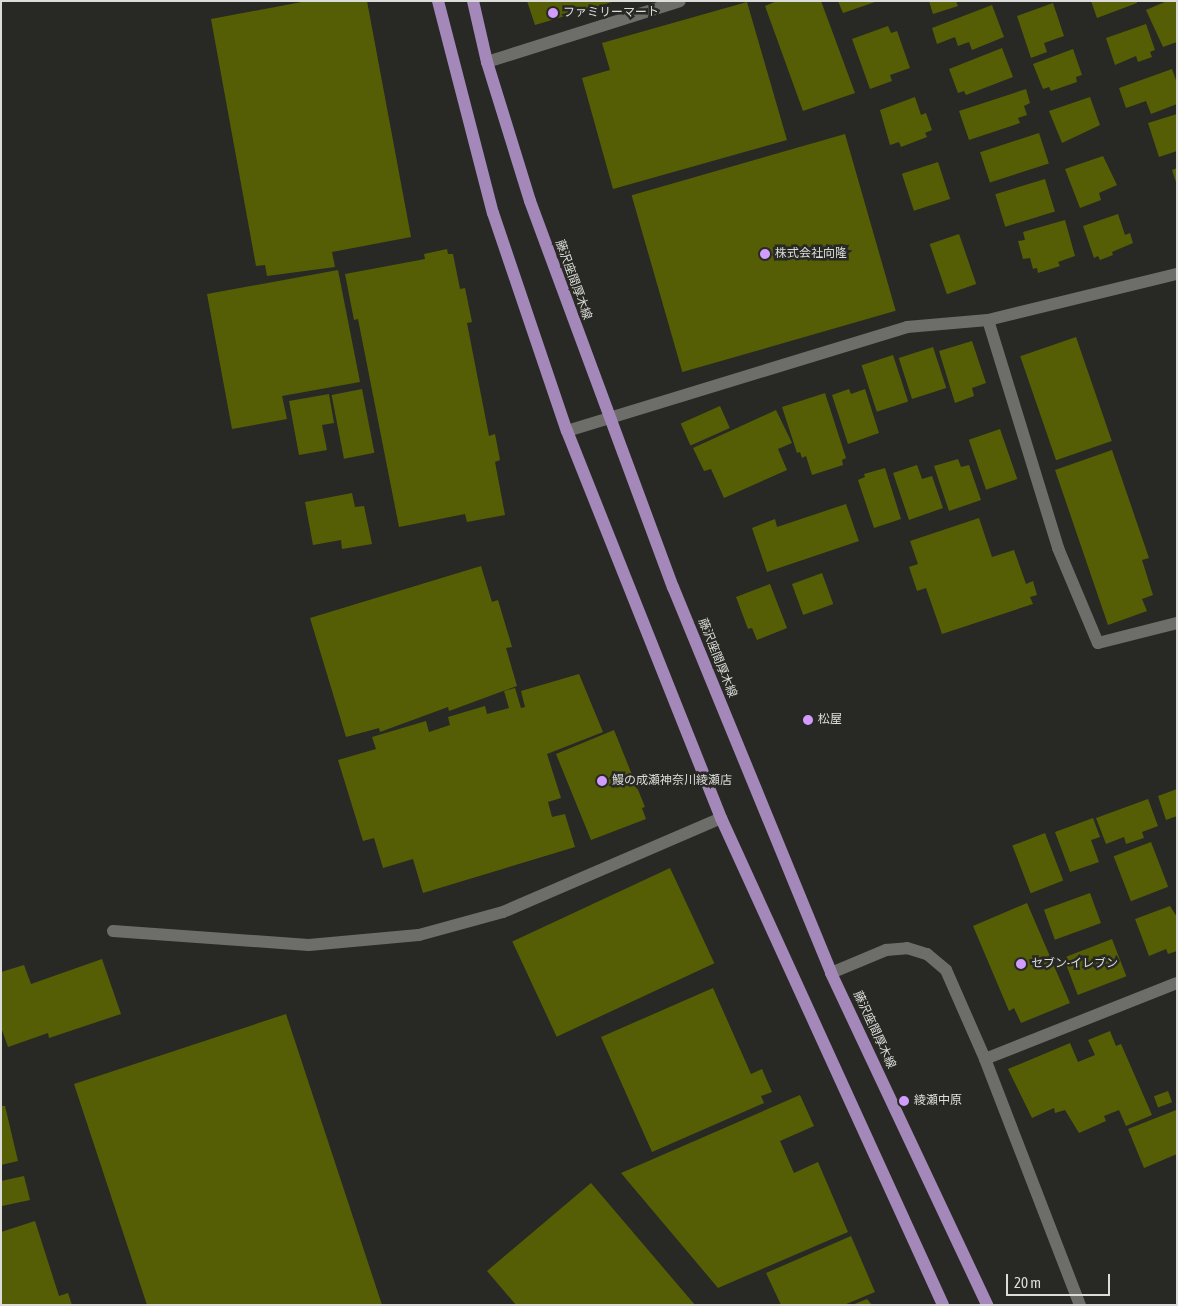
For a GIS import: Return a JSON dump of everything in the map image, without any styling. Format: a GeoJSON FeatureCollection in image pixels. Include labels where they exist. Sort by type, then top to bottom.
{"type":"FeatureCollection","features":[{"type":"Feature","properties":{"kind":"main road"},"geometry":{"type":"LineString","coordinates":[[438,1],[493,213],[567,431],[721,818],[943,1305]]}},
{"type":"Feature","properties":{"kind":"main road","name":"藤沢座間厚木線"},"geometry":{"type":"LineString","coordinates":[[473,1],[487,62],[530,201],[673,587],[831,973],[987,1305]]}},
{"type":"Feature","properties":{"kind":"street"},"geometry":{"type":"LineString","coordinates":[[487,62],[680,1]]}},
{"type":"Feature","properties":{"kind":"street"},"geometry":{"type":"LineString","coordinates":[[567,431],[907,327],[988,320],[1177,274]]}},
{"type":"Feature","properties":{"kind":"street"},"geometry":{"type":"LineString","coordinates":[[988,320],[1058,548],[1098,642],[1177,623]]}},
{"type":"Feature","properties":{"kind":"street"},"geometry":{"type":"LineString","coordinates":[[113,931],[309,945],[419,935],[503,912],[721,818]]}},
{"type":"Feature","properties":{"kind":"street"},"geometry":{"type":"LineString","coordinates":[[831,973],[886,950],[907,948],[927,954],[946,970],[984,1059],[1080,1305]]}},
{"type":"Feature","properties":{"kind":"street"},"geometry":{"type":"LineString","coordinates":[[984,1059],[1177,983]]}},
{"type":"Feature","properties":{"kind":"building"},"geometry":{"type":"Polygon","coordinates":[[[307,1],[367,1],[411,237],[332,252],[335,267],[267,276],[265,265],[256,266],[211,19],[307,1]]]}},
{"type":"Feature","properties":{"kind":"building","name":"ファミリーマート"},"geometry":{"type":"Polygon","coordinates":[[[527,1],[612,1],[612,2],[535,25],[527,1]]]}},
{"type":"Feature","properties":{"kind":"building"},"geometry":{"type":"Polygon","coordinates":[[[777,1],[821,1],[855,93],[803,111],[765,6],[777,1]]]}},
{"type":"Feature","properties":{"kind":"building"},"geometry":{"type":"Polygon","coordinates":[[[838,1],[875,1],[875,2],[843,13],[838,1]]]}},
{"type":"Feature","properties":{"kind":"building"},"geometry":{"type":"Polygon","coordinates":[[[929,1],[956,1],[958,6],[933,14],[929,1]]]}},
{"type":"Feature","properties":{"kind":"building"},"geometry":{"type":"Polygon","coordinates":[[[1091,1],[1137,1],[1137,3],[1097,18],[1091,1]]]}},
{"type":"Feature","properties":{"kind":"building"},"geometry":{"type":"Polygon","coordinates":[[[1167,1],[1177,1],[1177,42],[1163,47],[1146,10],[1167,1]]]}},
{"type":"Feature","properties":{"kind":"building"},"geometry":{"type":"Polygon","coordinates":[[[747,2],[787,140],[613,189],[582,78],[610,70],[602,43],[747,2]]]}},
{"type":"Feature","properties":{"kind":"building"},"geometry":{"type":"Polygon","coordinates":[[[1053,3],[1064,36],[1044,43],[1047,52],[1031,58],[1017,16],[1053,3]]]}},
{"type":"Feature","properties":{"kind":"building"},"geometry":{"type":"Polygon","coordinates":[[[992,5],[1004,37],[972,50],[969,42],[958,46],[955,37],[937,44],[932,28],[992,5]]]}},
{"type":"Feature","properties":{"kind":"building"},"geometry":{"type":"Polygon","coordinates":[[[1146,24],[1155,50],[1150,52],[1152,57],[1138,62],[1136,56],[1115,65],[1106,38],[1146,24]]]}},
{"type":"Feature","properties":{"kind":"building"},"geometry":{"type":"Polygon","coordinates":[[[888,26],[891,33],[897,31],[910,68],[890,75],[892,81],[870,89],[852,39],[888,26]]]}},
{"type":"Feature","properties":{"kind":"building"},"geometry":{"type":"Polygon","coordinates":[[[1002,48],[1013,77],[966,95],[964,91],[958,93],[949,69],[1002,48]]]}},
{"type":"Feature","properties":{"kind":"building"},"geometry":{"type":"Polygon","coordinates":[[[1073,49],[1082,75],[1076,77],[1077,82],[1051,91],[1049,87],[1043,89],[1033,64],[1073,49]]]}},
{"type":"Feature","properties":{"kind":"building"},"geometry":{"type":"Polygon","coordinates":[[[1172,69],[1177,83],[1177,104],[1151,114],[1146,101],[1126,108],[1119,88],[1172,69]]]}},
{"type":"Feature","properties":{"kind":"building"},"geometry":{"type":"Polygon","coordinates":[[[1026,89],[1030,103],[1024,106],[1027,115],[1018,118],[1020,123],[969,140],[959,111],[1026,89]]]}},
{"type":"Feature","properties":{"kind":"building"},"geometry":{"type":"Polygon","coordinates":[[[915,97],[921,115],[926,113],[932,130],[925,133],[927,137],[901,147],[899,142],[890,145],[880,110],[915,97]]]}},
{"type":"Feature","properties":{"kind":"building"},"geometry":{"type":"Polygon","coordinates":[[[1090,97],[1100,125],[1062,143],[1049,111],[1090,97]]]}},
{"type":"Feature","properties":{"kind":"building"},"geometry":{"type":"Polygon","coordinates":[[[1177,114],[1177,151],[1159,157],[1148,123],[1177,114]]]}},
{"type":"Feature","properties":{"kind":"building"},"geometry":{"type":"Polygon","coordinates":[[[1039,133],[1049,163],[990,183],[980,152],[1039,133]]]}},
{"type":"Feature","properties":{"kind":"building","name":"株式会社向隆"},"geometry":{"type":"Polygon","coordinates":[[[845,134],[896,311],[682,372],[632,195],[845,134]]]}},
{"type":"Feature","properties":{"kind":"building"},"geometry":{"type":"Polygon","coordinates":[[[1103,156],[1117,185],[1099,193],[1101,200],[1080,208],[1065,169],[1103,156]]]}},
{"type":"Feature","properties":{"kind":"building"},"geometry":{"type":"Polygon","coordinates":[[[938,162],[950,199],[914,211],[902,174],[938,162]]]}},
{"type":"Feature","properties":{"kind":"building"},"geometry":{"type":"Polygon","coordinates":[[[1177,168],[1177,182],[1176,182],[1172,170],[1177,168]]]}},
{"type":"Feature","properties":{"kind":"building"},"geometry":{"type":"Polygon","coordinates":[[[1045,179],[1055,212],[1005,227],[995,194],[1045,179]]]}},
{"type":"Feature","properties":{"kind":"building"},"geometry":{"type":"Polygon","coordinates":[[[1118,214],[1125,235],[1130,233],[1133,243],[1112,252],[1113,255],[1100,260],[1098,256],[1094,258],[1083,226],[1118,214]]]}},
{"type":"Feature","properties":{"kind":"building"},"geometry":{"type":"Polygon","coordinates":[[[1065,220],[1075,256],[1058,262],[1060,266],[1038,273],[1037,268],[1033,269],[1030,258],[1023,259],[1018,241],[1025,240],[1023,232],[1065,220]]]}},
{"type":"Feature","properties":{"kind":"building"},"geometry":{"type":"Polygon","coordinates":[[[959,234],[976,284],[947,294],[930,244],[959,234]]]}},
{"type":"Feature","properties":{"kind":"building"},"geometry":{"type":"Polygon","coordinates":[[[447,249],[448,254],[453,254],[460,289],[465,288],[472,322],[467,323],[489,436],[495,434],[500,460],[495,462],[505,515],[467,522],[465,514],[399,527],[358,319],[354,320],[345,274],[425,259],[424,254],[447,249]]]}},
{"type":"Feature","properties":{"kind":"building"},"geometry":{"type":"Polygon","coordinates":[[[338,270],[360,382],[282,396],[287,419],[232,429],[207,294],[338,270]]]}},
{"type":"Feature","properties":{"kind":"building"},"geometry":{"type":"Polygon","coordinates":[[[1076,337],[1112,441],[1056,460],[1020,356],[1076,337]]]}},
{"type":"Feature","properties":{"kind":"building"},"geometry":{"type":"Polygon","coordinates":[[[972,341],[986,383],[972,388],[974,396],[955,403],[939,351],[972,341]]]}},
{"type":"Feature","properties":{"kind":"building"},"geometry":{"type":"Polygon","coordinates":[[[933,347],[946,388],[912,399],[899,358],[933,347]]]}},
{"type":"Feature","properties":{"kind":"building"},"geometry":{"type":"Polygon","coordinates":[[[893,355],[908,402],[877,412],[862,365],[893,355]]]}},
{"type":"Feature","properties":{"kind":"building"},"geometry":{"type":"Polygon","coordinates":[[[362,389],[374,453],[344,459],[332,395],[362,389]]]}},
{"type":"Feature","properties":{"kind":"building"},"geometry":{"type":"Polygon","coordinates":[[[849,389],[851,394],[865,389],[879,433],[848,444],[832,395],[849,389]]]}},
{"type":"Feature","properties":{"kind":"building"},"geometry":{"type":"Polygon","coordinates":[[[825,393],[846,458],[842,460],[843,465],[812,475],[806,456],[802,458],[800,452],[797,453],[782,407],[825,393]]]}},
{"type":"Feature","properties":{"kind":"building"},"geometry":{"type":"Polygon","coordinates":[[[329,394],[334,423],[322,425],[327,450],[299,455],[289,401],[329,394]]]}},
{"type":"Feature","properties":{"kind":"building"},"geometry":{"type":"Polygon","coordinates":[[[720,406],[730,428],[690,445],[681,423],[720,406]]]}},
{"type":"Feature","properties":{"kind":"building"},"geometry":{"type":"Polygon","coordinates":[[[776,410],[792,443],[778,449],[787,470],[724,498],[711,469],[704,471],[693,448],[776,410]]]}},
{"type":"Feature","properties":{"kind":"building"},"geometry":{"type":"Polygon","coordinates":[[[1000,429],[1017,479],[986,490],[969,440],[1000,429]]]}},
{"type":"Feature","properties":{"kind":"building"},"geometry":{"type":"Polygon","coordinates":[[[1112,450],[1149,558],[1142,560],[1153,595],[1142,599],[1147,611],[1108,625],[1055,470],[1112,450]]]}},
{"type":"Feature","properties":{"kind":"building"},"geometry":{"type":"Polygon","coordinates":[[[958,459],[961,467],[969,465],[981,500],[949,511],[934,466],[958,459]]]}},
{"type":"Feature","properties":{"kind":"building"},"geometry":{"type":"Polygon","coordinates":[[[917,465],[922,479],[932,476],[943,508],[909,520],[893,473],[917,465]]]}},
{"type":"Feature","properties":{"kind":"building"},"geometry":{"type":"Polygon","coordinates":[[[885,468],[901,519],[874,528],[858,480],[865,477],[864,474],[885,468]]]}},
{"type":"Feature","properties":{"kind":"building"},"geometry":{"type":"Polygon","coordinates":[[[352,493],[355,507],[364,506],[372,544],[342,549],[341,540],[313,545],[305,502],[352,493]]]}},
{"type":"Feature","properties":{"kind":"building"},"geometry":{"type":"Polygon","coordinates":[[[846,504],[859,541],[767,572],[752,528],[775,519],[777,527],[846,504]]]}},
{"type":"Feature","properties":{"kind":"building"},"geometry":{"type":"Polygon","coordinates":[[[979,518],[992,557],[1014,550],[1026,584],[1033,581],[1037,595],[1030,597],[1033,604],[942,634],[926,588],[917,591],[909,567],[918,564],[910,541],[979,518]]]}},
{"type":"Feature","properties":{"kind":"building"},"geometry":{"type":"Polygon","coordinates":[[[481,566],[492,602],[498,600],[512,647],[506,648],[517,686],[449,711],[448,707],[380,732],[379,728],[346,737],[310,618],[481,566]]]}},
{"type":"Feature","properties":{"kind":"building"},"geometry":{"type":"Polygon","coordinates":[[[822,573],[833,604],[803,615],[792,584],[822,573]]]}},
{"type":"Feature","properties":{"kind":"building"},"geometry":{"type":"Polygon","coordinates":[[[770,584],[787,628],[757,640],[752,628],[748,629],[736,597],[770,584]]]}},
{"type":"Feature","properties":{"kind":"building"},"geometry":{"type":"Polygon","coordinates":[[[579,674],[603,732],[547,754],[561,798],[548,802],[552,817],[565,814],[575,847],[423,893],[413,859],[383,868],[374,838],[363,841],[338,760],[376,749],[372,737],[426,721],[429,732],[450,725],[448,717],[485,706],[487,714],[509,708],[504,691],[515,688],[521,708],[525,707],[521,691],[579,674]]]}},
{"type":"Feature","properties":{"kind":"building"},"geometry":{"type":"Polygon","coordinates":[[[614,730],[645,807],[642,808],[646,819],[591,840],[556,754],[614,730]]]}},
{"type":"Feature","properties":{"kind":"building"},"geometry":{"type":"Polygon","coordinates":[[[1177,789],[1177,816],[1166,820],[1158,796],[1177,789]]]}},
{"type":"Feature","properties":{"kind":"building"},"geometry":{"type":"Polygon","coordinates":[[[1148,799],[1158,826],[1142,832],[1144,838],[1126,844],[1124,837],[1106,844],[1096,818],[1148,799]]]}},
{"type":"Feature","properties":{"kind":"building"},"geometry":{"type":"Polygon","coordinates":[[[1093,818],[1100,837],[1091,840],[1099,862],[1070,872],[1055,832],[1093,818]]]}},
{"type":"Feature","properties":{"kind":"building"},"geometry":{"type":"Polygon","coordinates":[[[1045,833],[1063,881],[1031,893],[1012,846],[1045,833]]]}},
{"type":"Feature","properties":{"kind":"building"},"geometry":{"type":"Polygon","coordinates":[[[1151,842],[1168,887],[1131,901],[1114,856],[1151,842]]]}},
{"type":"Feature","properties":{"kind":"building"},"geometry":{"type":"Polygon","coordinates":[[[670,868],[714,963],[557,1037],[512,942],[670,868]]]}},
{"type":"Feature","properties":{"kind":"building"},"geometry":{"type":"Polygon","coordinates":[[[1090,893],[1101,923],[1055,940],[1044,910],[1090,893]]]}},
{"type":"Feature","properties":{"kind":"building","name":"セブン-イレブン"},"geometry":{"type":"Polygon","coordinates":[[[1027,903],[1070,1003],[1021,1023],[1014,1008],[1009,1011],[973,926],[1027,903]]]}},
{"type":"Feature","properties":{"kind":"building"},"geometry":{"type":"Polygon","coordinates":[[[1170,906],[1177,917],[1177,951],[1168,954],[1166,949],[1149,956],[1135,919],[1170,906]]]}},
{"type":"Feature","properties":{"kind":"building"},"geometry":{"type":"Polygon","coordinates":[[[1112,939],[1126,976],[1078,995],[1063,958],[1112,939]]]}},
{"type":"Feature","properties":{"kind":"building"},"geometry":{"type":"Polygon","coordinates":[[[102,959],[121,1014],[49,1038],[48,1033],[8,1047],[1,1027],[1,972],[24,965],[31,984],[102,959]]]}},
{"type":"Feature","properties":{"kind":"building"},"geometry":{"type":"Polygon","coordinates":[[[713,988],[751,1074],[762,1069],[772,1092],[761,1096],[764,1103],[652,1152],[601,1037],[713,988]]]}},
{"type":"Feature","properties":{"kind":"building"},"geometry":{"type":"Polygon","coordinates":[[[286,1014],[382,1305],[147,1305],[74,1084],[286,1014]]]}},
{"type":"Feature","properties":{"kind":"building"},"geometry":{"type":"Polygon","coordinates":[[[1110,1031],[1116,1046],[1121,1044],[1152,1115],[1126,1126],[1119,1110],[1104,1116],[1106,1121],[1079,1133],[1065,1110],[1055,1113],[1054,1108],[1032,1118],[1008,1069],[1070,1043],[1078,1062],[1095,1055],[1088,1040],[1110,1031]]]}},
{"type":"Feature","properties":{"kind":"building"},"geometry":{"type":"Polygon","coordinates":[[[1168,1091],[1172,1102],[1158,1107],[1154,1096],[1168,1091]]]}},
{"type":"Feature","properties":{"kind":"building"},"geometry":{"type":"Polygon","coordinates":[[[800,1095],[814,1126],[780,1141],[794,1173],[818,1162],[848,1232],[718,1288],[621,1173],[800,1095]]]}},
{"type":"Feature","properties":{"kind":"building"},"geometry":{"type":"Polygon","coordinates":[[[1,1106],[5,1106],[18,1161],[1,1165],[1,1106]]]}},
{"type":"Feature","properties":{"kind":"building"},"geometry":{"type":"Polygon","coordinates":[[[1176,1110],[1177,1154],[1144,1168],[1128,1129],[1176,1110]]]}},
{"type":"Feature","properties":{"kind":"building"},"geometry":{"type":"Polygon","coordinates":[[[24,1176],[30,1200],[2,1206],[1,1181],[24,1176]]]}},
{"type":"Feature","properties":{"kind":"building"},"geometry":{"type":"Polygon","coordinates":[[[591,1183],[695,1305],[516,1305],[487,1271],[591,1183]]]}},
{"type":"Feature","properties":{"kind":"building"},"geometry":{"type":"Polygon","coordinates":[[[35,1221],[59,1296],[68,1293],[72,1305],[1,1305],[1,1232],[35,1221]]]}},
{"type":"Feature","properties":{"kind":"building"},"geometry":{"type":"Polygon","coordinates":[[[851,1236],[875,1292],[844,1305],[781,1305],[766,1273],[851,1236]]]}},
{"type":"Feature","properties":{"kind":"building"},"geometry":{"type":"Polygon","coordinates":[[[867,1299],[872,1305],[852,1305],[867,1299]]]}},
{"type":"Feature","properties":{"kind":"place","name":"ファミリーマート"},"geometry":{"type":"Point","coordinates":[553,13]}},
{"type":"Feature","properties":{"kind":"place","name":"株式会社向隆"},"geometry":{"type":"Point","coordinates":[765,254]}},
{"type":"Feature","properties":{"kind":"place","name":"松屋"},"geometry":{"type":"Point","coordinates":[808,720]}},
{"type":"Feature","properties":{"kind":"place","name":"鰻の成瀬神奈川綾瀬店"},"geometry":{"type":"Point","coordinates":[602,781]}},
{"type":"Feature","properties":{"kind":"place","name":"セブン-イレブン"},"geometry":{"type":"Point","coordinates":[1021,964]}},
{"type":"Feature","properties":{"kind":"place","name":"綾瀬中原"},"geometry":{"type":"Point","coordinates":[904,1101]}}]}
